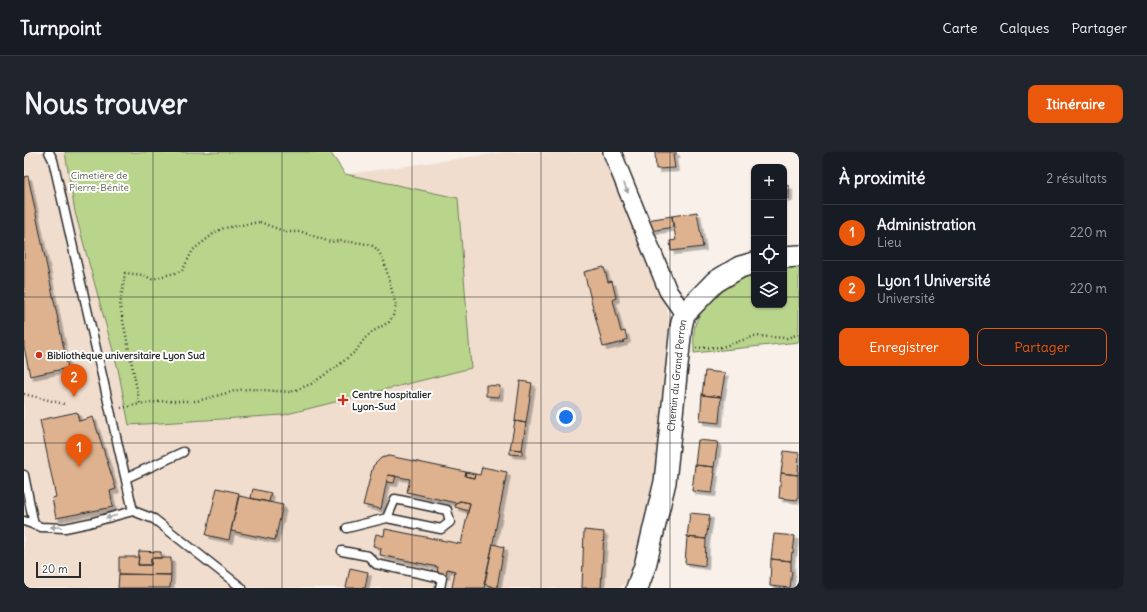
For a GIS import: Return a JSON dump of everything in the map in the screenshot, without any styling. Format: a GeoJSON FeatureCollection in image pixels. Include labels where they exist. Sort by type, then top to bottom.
{"type":"FeatureCollection","features":[{"type":"Feature","properties":{"kind":"street","name":"Chemin du Grand Perron"},"geometry":{"type":"LineString","coordinates":[[612,152],[668,291],[684,314],[681,327],[665,482],[645,566],[637,588]]}},
{"type":"Feature","properties":{"kind":"street"},"geometry":{"type":"LineString","coordinates":[[787,257],[799,256]]}},
{"type":"Feature","properties":{"kind":"street"},"geometry":{"type":"LineString","coordinates":[[684,314],[715,282],[740,267],[751,264]]}},
{"type":"Feature","properties":{"kind":"lane"},"geometry":{"type":"LineString","coordinates":[[49,152],[53,160],[133,510]]}},
{"type":"Feature","properties":{"kind":"lane"},"geometry":{"type":"LineString","coordinates":[[126,478],[183,452]]}},
{"type":"Feature","properties":{"kind":"lane"},"geometry":{"type":"LineString","coordinates":[[24,475],[34,525]]}},
{"type":"Feature","properties":{"kind":"lane"},"geometry":{"type":"LineString","coordinates":[[347,528],[387,518],[441,529],[450,522],[447,510],[395,499],[387,518]]}},
{"type":"Feature","properties":{"kind":"lane"},"geometry":{"type":"LineString","coordinates":[[24,521],[41,527],[65,528],[89,523],[133,510],[154,519],[242,588]]}},
{"type":"Feature","properties":{"kind":"lane"},"geometry":{"type":"LineString","coordinates":[[342,552],[368,556],[376,564],[442,578],[440,588]]}},
{"type":"Feature","properties":{"kind":"path"},"geometry":{"type":"LineString","coordinates":[[110,410],[166,401],[197,401],[238,390],[250,389],[290,392],[312,384],[346,360],[365,338],[389,322],[394,314],[396,306],[384,261],[377,249],[371,245],[362,243],[339,241],[330,242],[302,232],[286,232],[260,222],[224,228],[217,231],[193,250],[182,272],[152,279],[138,274],[125,273],[120,306],[140,404]]}},
{"type":"Feature","properties":{"kind":"path"},"geometry":{"type":"LineString","coordinates":[[690,348],[722,347],[755,336],[787,338],[799,334]]}},
{"type":"Feature","properties":{"kind":"path"},"geometry":{"type":"LineString","coordinates":[[24,394],[64,404]]}},
{"type":"Feature","properties":{"kind":"shaded area","name":"Centre hospitalier Lyon-Sud"},"geometry":{"type":"Polygon","coordinates":[[[24,152],[65,152],[75,212],[506,152],[606,152],[670,318],[653,482],[637,551],[627,581],[620,588],[24,588],[24,152]]]}},
{"type":"Feature","properties":{"kind":"green space","name":"Cimetière de Pierre-Bénite"},"geometry":{"type":"Polygon","coordinates":[[[65,152],[330,152],[345,174],[458,198],[471,368],[283,415],[129,425],[118,369],[75,212],[65,152]]]}},
{"type":"Feature","properties":{"kind":"green space"},"geometry":{"type":"Polygon","coordinates":[[[799,267],[799,342],[694,353],[695,325],[699,316],[719,294],[751,275],[751,308],[787,308],[787,268],[799,267]]]}},
{"type":"Feature","properties":{"kind":"building"},"geometry":{"type":"Polygon","coordinates":[[[655,152],[676,152],[676,155],[673,155],[675,168],[656,169],[655,152]]]}},
{"type":"Feature","properties":{"kind":"building"},"geometry":{"type":"Polygon","coordinates":[[[28,176],[68,368],[30,376],[24,347],[24,177],[28,176]]]}},
{"type":"Feature","properties":{"kind":"building"},"geometry":{"type":"Polygon","coordinates":[[[787,186],[789,186],[789,198],[787,198],[787,186]]]}},
{"type":"Feature","properties":{"kind":"building"},"geometry":{"type":"Polygon","coordinates":[[[697,212],[703,247],[671,251],[670,241],[676,240],[672,216],[697,212]]]}},
{"type":"Feature","properties":{"kind":"building"},"geometry":{"type":"Polygon","coordinates":[[[672,216],[673,227],[651,231],[647,220],[672,216]]]}},
{"type":"Feature","properties":{"kind":"building"},"geometry":{"type":"Polygon","coordinates":[[[604,267],[608,282],[612,281],[616,298],[613,300],[621,332],[625,331],[627,339],[623,341],[624,342],[603,347],[584,272],[604,267]]]}},
{"type":"Feature","properties":{"kind":"building"},"geometry":{"type":"Polygon","coordinates":[[[705,371],[725,373],[721,397],[702,395],[705,371]]]}},
{"type":"Feature","properties":{"kind":"building"},"geometry":{"type":"Polygon","coordinates":[[[520,381],[532,383],[526,423],[515,421],[520,381]]]}},
{"type":"Feature","properties":{"kind":"building"},"geometry":{"type":"Polygon","coordinates":[[[486,385],[500,386],[499,397],[486,396],[486,385]]]}},
{"type":"Feature","properties":{"kind":"building"},"geometry":{"type":"Polygon","coordinates":[[[702,395],[721,397],[719,423],[700,421],[702,395]]]}},
{"type":"Feature","properties":{"kind":"building"},"geometry":{"type":"Polygon","coordinates":[[[77,412],[79,421],[93,417],[116,489],[110,491],[113,507],[56,518],[52,498],[56,497],[40,420],[77,412]]]}},
{"type":"Feature","properties":{"kind":"building"},"geometry":{"type":"Polygon","coordinates":[[[515,421],[526,423],[522,450],[510,449],[515,421]]]}},
{"type":"Feature","properties":{"kind":"building"},"geometry":{"type":"Polygon","coordinates":[[[698,440],[718,442],[714,467],[695,465],[698,440]]]}},
{"type":"Feature","properties":{"kind":"building"},"geometry":{"type":"Polygon","coordinates":[[[510,449],[522,450],[522,455],[510,454],[510,449]]]}},
{"type":"Feature","properties":{"kind":"building"},"geometry":{"type":"Polygon","coordinates":[[[784,451],[799,453],[798,475],[781,473],[784,451]]]}},
{"type":"Feature","properties":{"kind":"building"},"geometry":{"type":"Polygon","coordinates":[[[389,456],[466,472],[465,476],[474,478],[475,474],[480,475],[482,467],[507,472],[484,588],[452,588],[455,571],[447,569],[446,575],[437,573],[438,567],[380,555],[381,548],[373,546],[376,534],[384,536],[385,529],[461,544],[470,503],[460,501],[456,503],[407,492],[410,479],[388,475],[381,509],[363,505],[373,466],[381,458],[389,456]]]}},
{"type":"Feature","properties":{"kind":"building"},"geometry":{"type":"Polygon","coordinates":[[[695,465],[714,467],[713,473],[715,473],[712,493],[692,491],[695,465]]]}},
{"type":"Feature","properties":{"kind":"building"},"geometry":{"type":"Polygon","coordinates":[[[466,472],[475,474],[474,478],[465,476],[466,472]]]}},
{"type":"Feature","properties":{"kind":"building"},"geometry":{"type":"Polygon","coordinates":[[[781,473],[798,475],[798,500],[779,498],[781,473]]]}},
{"type":"Feature","properties":{"kind":"building"},"geometry":{"type":"Polygon","coordinates":[[[388,475],[396,476],[394,483],[387,482],[388,475]]]}},
{"type":"Feature","properties":{"kind":"building"},"geometry":{"type":"Polygon","coordinates":[[[217,488],[239,493],[229,540],[206,535],[217,488]]]}},
{"type":"Feature","properties":{"kind":"building"},"geometry":{"type":"Polygon","coordinates":[[[253,489],[271,493],[269,502],[251,498],[253,489]]]}},
{"type":"Feature","properties":{"kind":"building"},"geometry":{"type":"Polygon","coordinates":[[[239,496],[283,505],[275,540],[231,531],[239,496]]]}},
{"type":"Feature","properties":{"kind":"building"},"geometry":{"type":"Polygon","coordinates":[[[460,501],[470,503],[468,511],[455,507],[456,503],[460,501]]]}},
{"type":"Feature","properties":{"kind":"building"},"geometry":{"type":"Polygon","coordinates":[[[690,513],[710,515],[706,539],[687,537],[690,513]]]}},
{"type":"Feature","properties":{"kind":"building"},"geometry":{"type":"Polygon","coordinates":[[[584,530],[604,532],[601,588],[582,588],[584,530]]]}},
{"type":"Feature","properties":{"kind":"building"},"geometry":{"type":"Polygon","coordinates":[[[774,534],[795,536],[791,561],[771,559],[774,534]]]}},
{"type":"Feature","properties":{"kind":"building"},"geometry":{"type":"Polygon","coordinates":[[[687,537],[706,539],[705,566],[685,563],[687,537]]]}},
{"type":"Feature","properties":{"kind":"building"},"geometry":{"type":"Polygon","coordinates":[[[493,544],[504,547],[497,588],[484,584],[493,544]]]}},
{"type":"Feature","properties":{"kind":"building"},"geometry":{"type":"Polygon","coordinates":[[[139,551],[161,552],[161,558],[151,558],[151,565],[138,565],[139,551]]]}},
{"type":"Feature","properties":{"kind":"building"},"geometry":{"type":"Polygon","coordinates":[[[119,557],[139,557],[138,565],[151,565],[151,558],[171,558],[171,575],[119,574],[119,557]]]}},
{"type":"Feature","properties":{"kind":"building"},"geometry":{"type":"Polygon","coordinates":[[[771,559],[791,561],[792,571],[790,588],[770,586],[771,559]]]}},
{"type":"Feature","properties":{"kind":"building"},"geometry":{"type":"Polygon","coordinates":[[[350,568],[368,572],[365,588],[346,588],[350,568]]]}},
{"type":"Feature","properties":{"kind":"building"},"geometry":{"type":"Polygon","coordinates":[[[119,574],[171,575],[170,588],[118,588],[119,574]]]}},
{"type":"Feature","properties":{"kind":"place","name":"Bibliothèque universitaire Lyon Sud"},"geometry":{"type":"Point","coordinates":[39,355]}},
{"type":"Feature","properties":{"kind":"place","name":"Lyon 1 Université"},"geometry":{"type":"Point","coordinates":[74,397]}},
{"type":"Feature","properties":{"kind":"place","name":"Centre hospitalier Lyon-Sud"},"geometry":{"type":"Point","coordinates":[343,400]}},
{"type":"Feature","properties":{"kind":"place","name":"Administration"},"geometry":{"type":"Point","coordinates":[79,467]}}]}
